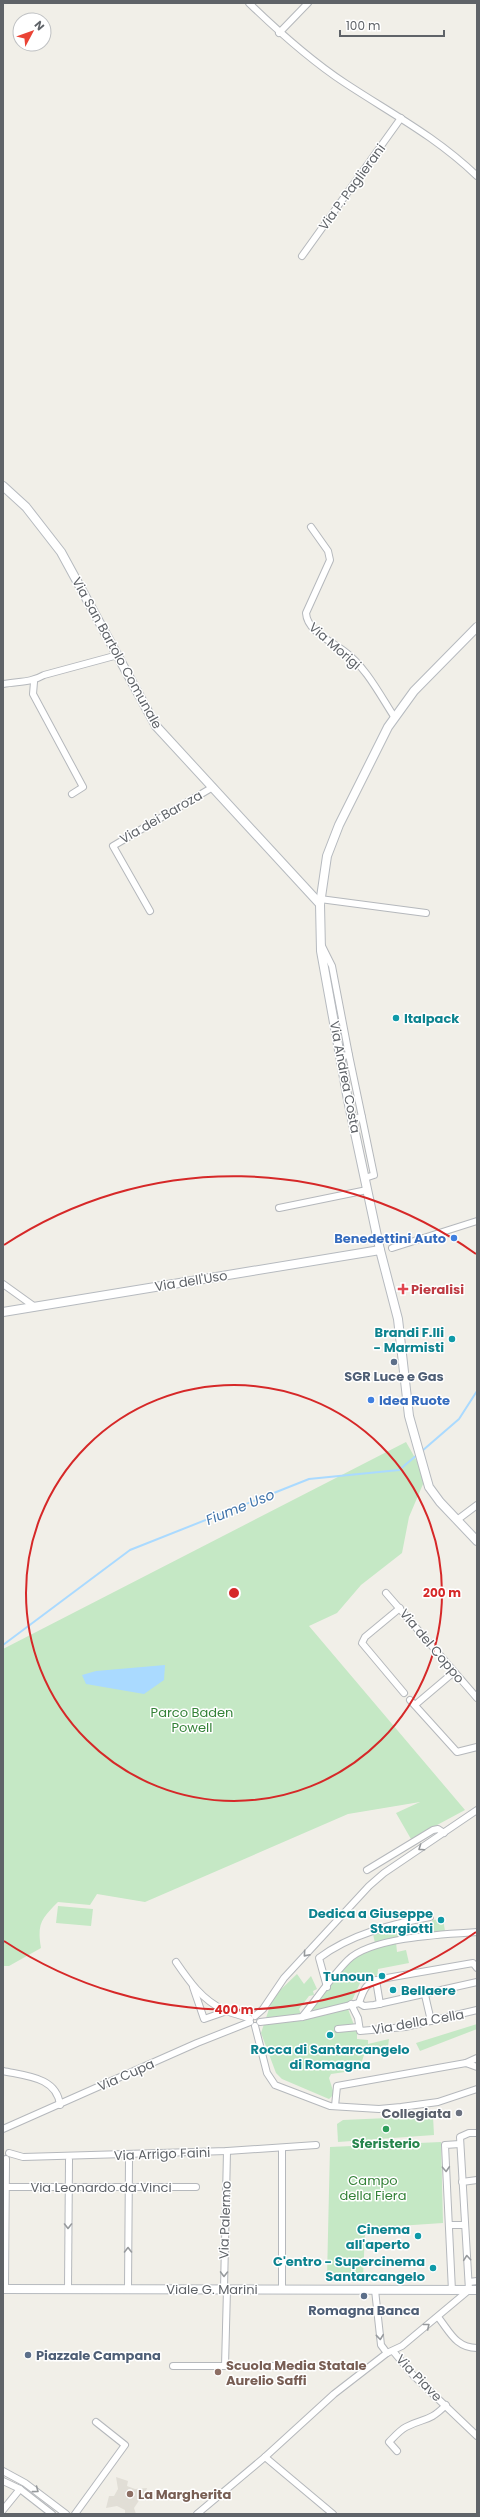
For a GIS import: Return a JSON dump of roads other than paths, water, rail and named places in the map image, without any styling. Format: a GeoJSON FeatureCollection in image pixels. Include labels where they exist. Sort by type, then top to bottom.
{"type":"FeatureCollection","features":[{"type":"Feature","properties":{"kind":"street"},"geometry":{"type":"LineString","coordinates":[[249,3],[279,33],[344,83],[449,150],[477,176]]}},
{"type":"Feature","properties":{"kind":"street"},"geometry":{"type":"LineString","coordinates":[[279,33],[308,3]]}},
{"type":"Feature","properties":{"kind":"street","name":"Via P. Paglierani"},"geometry":{"type":"LineString","coordinates":[[302,256],[401,118]]}},
{"type":"Feature","properties":{"kind":"street","name":"Via San Bartolo Comunale"},"geometry":{"type":"LineString","coordinates":[[3,486],[26,508],[61,552],[156,726],[320,901]]}},
{"type":"Feature","properties":{"kind":"street","name":"Via Morigi"},"geometry":{"type":"LineString","coordinates":[[310,527],[328,551],[330,560],[306,613],[306,621],[313,629],[358,662],[395,718]]}},
{"type":"Feature","properties":{"kind":"street","name":"Via Andrea Costa"},"geometry":{"type":"LineString","coordinates":[[477,626],[474,632],[414,691],[395,718],[365,770],[339,825],[327,856],[320,901],[321,944],[345,1056],[352,1119],[380,1250],[398,1319],[409,1416],[428,1483],[440,1502],[477,1541]]}},
{"type":"Feature","properties":{"kind":"street"},"geometry":{"type":"LineString","coordinates":[[3,684],[23,681],[34,682],[44,675],[118,655]]}},
{"type":"Feature","properties":{"kind":"street"},"geometry":{"type":"LineString","coordinates":[[34,682],[33,694],[83,787],[72,794]]}},
{"type":"Feature","properties":{"kind":"street","name":"Via dei Baroza"},"geometry":{"type":"LineString","coordinates":[[150,911],[113,846],[213,787]]}},
{"type":"Feature","properties":{"kind":"street"},"geometry":{"type":"LineString","coordinates":[[320,901],[426,913]]}},
{"type":"Feature","properties":{"kind":"street"},"geometry":{"type":"LineString","coordinates":[[345,1056],[362,1117],[374,1175],[365,1178]]}},
{"type":"Feature","properties":{"kind":"street"},"geometry":{"type":"LineString","coordinates":[[352,1119],[362,1117]]}},
{"type":"Feature","properties":{"kind":"street"},"geometry":{"type":"LineString","coordinates":[[279,1208],[367,1190]]}},
{"type":"Feature","properties":{"kind":"street"},"geometry":{"type":"LineString","coordinates":[[392,1248],[477,1220]]}},
{"type":"Feature","properties":{"kind":"street","name":"Via dell'Uso"},"geometry":{"type":"LineString","coordinates":[[3,1312],[380,1250]]}},
{"type":"Feature","properties":{"kind":"street"},"geometry":{"type":"LineString","coordinates":[[3,1284],[35,1307]]}},
{"type":"Feature","properties":{"kind":"street"},"geometry":{"type":"LineString","coordinates":[[457,1520],[477,1505]]}},
{"type":"Feature","properties":{"kind":"street","name":"Via del Coppo"},"geometry":{"type":"LineString","coordinates":[[386,1592],[477,1698]]}},
{"type":"Feature","properties":{"kind":"street"},"geometry":{"type":"LineString","coordinates":[[400,1608],[365,1638],[362,1643],[404,1693]]}},
{"type":"Feature","properties":{"kind":"street"},"geometry":{"type":"LineString","coordinates":[[415,1705],[454,1672]]}},
{"type":"Feature","properties":{"kind":"street"},"geometry":{"type":"LineString","coordinates":[[410,1700],[457,1752],[477,1747]]}},
{"type":"Feature","properties":{"kind":"street"},"geometry":{"type":"LineString","coordinates":[[477,1810],[369,1886],[284,1978],[255,2020],[267,2073],[275,2085],[335,2106],[379,2109],[400,2107],[438,2102],[477,2089]]}},
{"type":"Feature","properties":{"kind":"street"},"geometry":{"type":"LineString","coordinates":[[367,1870],[434,1830],[438,1829],[444,1833]]}},
{"type":"Feature","properties":{"kind":"street"},"geometry":{"type":"LineString","coordinates":[[327,1987],[319,1958],[332,1948],[390,1926],[430,1917]]}},
{"type":"Feature","properties":{"kind":"street"},"geometry":{"type":"LineString","coordinates":[[302,2017],[348,1960],[363,1949],[396,1941],[477,1932]]}},
{"type":"Feature","properties":{"kind":"street"},"geometry":{"type":"LineString","coordinates":[[176,1962],[193,1987],[205,1998],[227,2011],[255,2020],[302,2017],[351,2004],[359,2003],[364,2006],[380,2004],[477,1982]]}},
{"type":"Feature","properties":{"kind":"street"},"geometry":{"type":"LineString","coordinates":[[359,2003],[363,1988],[368,1983],[376,1980],[475,1966]]}},
{"type":"Feature","properties":{"kind":"street"},"geometry":{"type":"LineString","coordinates":[[376,1980],[380,2004]]}},
{"type":"Feature","properties":{"kind":"street"},"geometry":{"type":"LineString","coordinates":[[193,1987],[204,2019],[227,2011]]}},
{"type":"Feature","properties":{"kind":"street"},"geometry":{"type":"LineString","coordinates":[[425,1995],[431,2022]]}},
{"type":"Feature","properties":{"kind":"street"},"geometry":{"type":"LineString","coordinates":[[351,2004],[358,2018],[359,2029]]}},
{"type":"Feature","properties":{"kind":"street","name":"Via della Cella"},"geometry":{"type":"LineString","coordinates":[[338,2029],[359,2029],[431,2022],[477,2010]]}},
{"type":"Feature","properties":{"kind":"street","name":"Via Cupa"},"geometry":{"type":"LineString","coordinates":[[3,2129],[197,2043],[255,2020]]}},
{"type":"Feature","properties":{"kind":"street"},"geometry":{"type":"LineString","coordinates":[[335,2106],[337,2086],[466,2064],[477,2058]]}},
{"type":"Feature","properties":{"kind":"street"},"geometry":{"type":"LineString","coordinates":[[466,2064],[477,2067]]}},
{"type":"Feature","properties":{"kind":"street"},"geometry":{"type":"LineString","coordinates":[[3,2071],[46,2081],[56,2090],[60,2105]]}},
{"type":"Feature","properties":{"kind":"street"},"geometry":{"type":"LineString","coordinates":[[472,2288],[464,2225],[460,2141],[463,2135],[477,2132]]}},
{"type":"Feature","properties":{"kind":"street"},"geometry":{"type":"LineString","coordinates":[[452,2291],[445,2145],[460,2141]]}},
{"type":"Feature","properties":{"kind":"street","name":"Via Arrigo Faini"},"geometry":{"type":"LineString","coordinates":[[9,2153],[23,2156],[227,2151],[316,2145]]}},
{"type":"Feature","properties":{"kind":"street"},"geometry":{"type":"LineString","coordinates":[[282,2148],[282,2290]]}},
{"type":"Feature","properties":{"kind":"street","name":"Via Palermo"},"geometry":{"type":"LineString","coordinates":[[225,2366],[227,2151]]}},
{"type":"Feature","properties":{"kind":"street"},"geometry":{"type":"LineString","coordinates":[[4,2289],[6,2160]]}},
{"type":"Feature","properties":{"kind":"street"},"geometry":{"type":"LineString","coordinates":[[68,2160],[68,2288]]}},
{"type":"Feature","properties":{"kind":"street"},"geometry":{"type":"LineString","coordinates":[[128,2289],[129,2160]]}},
{"type":"Feature","properties":{"kind":"street"},"geometry":{"type":"LineString","coordinates":[[462,2182],[477,2180]]}},
{"type":"Feature","properties":{"kind":"street","name":"Via Leonardo da Vinci"},"geometry":{"type":"LineString","coordinates":[[6,2186],[128,2188],[196,2187]]}},
{"type":"Feature","properties":{"kind":"street"},"geometry":{"type":"LineString","coordinates":[[449,2225],[464,2225]]}},
{"type":"Feature","properties":{"kind":"street"},"geometry":{"type":"LineString","coordinates":[[197,2514],[265,2458],[334,2394],[438,2317],[472,2288],[477,2281]]}},
{"type":"Feature","properties":{"kind":"street","name":"Viale G. Marini"},"geometry":{"type":"LineString","coordinates":[[4,2289],[68,2288],[452,2291],[472,2288]]}},
{"type":"Feature","properties":{"kind":"street","name":"Via Piave"},"geometry":{"type":"LineString","coordinates":[[375,2290],[381,2345],[477,2436]]}},
{"type":"Feature","properties":{"kind":"street"},"geometry":{"type":"LineString","coordinates":[[438,2317],[458,2343],[464,2347],[477,2348]]}},
{"type":"Feature","properties":{"kind":"street"},"geometry":{"type":"LineString","coordinates":[[173,2366],[283,2366]]}},
{"type":"Feature","properties":{"kind":"street","name":"Via Piave"},"geometry":{"type":"LineString","coordinates":[[397,2451],[389,2442],[393,2438],[406,2427],[433,2418],[446,2405]]}},
{"type":"Feature","properties":{"kind":"street"},"geometry":{"type":"LineString","coordinates":[[74,2514],[125,2445],[96,2422]]}},
{"type":"Feature","properties":{"kind":"street"},"geometry":{"type":"LineString","coordinates":[[265,2458],[333,2514]]}},
{"type":"Feature","properties":{"kind":"street"},"geometry":{"type":"LineString","coordinates":[[3,2471],[22,2480],[66,2514]]}},
{"type":"Feature","properties":{"kind":"street"},"geometry":{"type":"LineString","coordinates":[[3,2481],[20,2489],[52,2514]]}},
{"type":"Feature","properties":{"kind":"street"},"geometry":{"type":"LineString","coordinates":[[3,2510],[20,2489]]}},
{"type":"Feature","properties":{"kind":"water"},"geometry":{"type":"Polygon","coordinates":[[[165,1665],[164,1680],[144,1694],[86,1684],[82,1675],[96,1671],[165,1665]]]}},
{"type":"Feature","properties":{"kind":"waterway","name":"Fiume Uso"},"geometry":{"type":"LineString","coordinates":[[422,1451],[459,1419],[477,1391]]}},
{"type":"Feature","properties":{"kind":"waterway","name":"Fiume Uso"},"geometry":{"type":"LineString","coordinates":[[3,1645],[130,1550],[309,1479],[399,1470],[417,1455]]}},
{"type":"Feature","properties":{"kind":"place","name":"Italpack"},"geometry":{"type":"Point","coordinates":[396,1018]}},
{"type":"Feature","properties":{"kind":"place","name":"Benedettini Auto"},"geometry":{"type":"Point","coordinates":[454,1238]}},
{"type":"Feature","properties":{"kind":"place","name":"Pieralisi"},"geometry":{"type":"Point","coordinates":[403,1289]}},
{"type":"Feature","properties":{"kind":"place","name":"Brandi F.lli - Marmisti"},"geometry":{"type":"Point","coordinates":[452,1339]}},
{"type":"Feature","properties":{"kind":"place","name":"SGR Luce e Gas"},"geometry":{"type":"Point","coordinates":[394,1362]}},
{"type":"Feature","properties":{"kind":"place","name":"Idea Ruote"},"geometry":{"type":"Point","coordinates":[371,1400]}},
{"type":"Feature","properties":{"kind":"place","name":"Dedica a Giuseppe Stargiotti"},"geometry":{"type":"Point","coordinates":[441,1920]}},
{"type":"Feature","properties":{"kind":"place","name":"Tunoun"},"geometry":{"type":"Point","coordinates":[382,1976]}},
{"type":"Feature","properties":{"kind":"place","name":"Bellaere"},"geometry":{"type":"Point","coordinates":[393,1990]}},
{"type":"Feature","properties":{"kind":"place","name":"Rocca di Santarcangelo di Romagna"},"geometry":{"type":"Point","coordinates":[330,2035]}},
{"type":"Feature","properties":{"kind":"place","name":"Collegiata"},"geometry":{"type":"Point","coordinates":[459,2113]}},
{"type":"Feature","properties":{"kind":"place","name":"Sferisterio"},"geometry":{"type":"Point","coordinates":[386,2129]}},
{"type":"Feature","properties":{"kind":"place","name":"Cinema all'aperto"},"geometry":{"type":"Point","coordinates":[418,2236]}},
{"type":"Feature","properties":{"kind":"place","name":"C'entro - Supercinema Santarcangelo"},"geometry":{"type":"Point","coordinates":[433,2268]}},
{"type":"Feature","properties":{"kind":"place","name":"Romagna Banca"},"geometry":{"type":"Point","coordinates":[364,2296]}},
{"type":"Feature","properties":{"kind":"place","name":"Piazzale Campana"},"geometry":{"type":"Point","coordinates":[28,2355]}},
{"type":"Feature","properties":{"kind":"place","name":"Scuola Media Statale Aurelio Saffi"},"geometry":{"type":"Point","coordinates":[218,2372]}},
{"type":"Feature","properties":{"kind":"place","name":"La Margherita"},"geometry":{"type":"Point","coordinates":[130,2494]}},
{"type":"Feature","properties":{"kind":"park label","name":"Parco Baden Powell"},"geometry":{"type":"Point","coordinates":[192,1720]}},
{"type":"Feature","properties":{"kind":"park label","name":"Campo della Fiera"},"geometry":{"type":"Point","coordinates":[373,2188]}}]}
